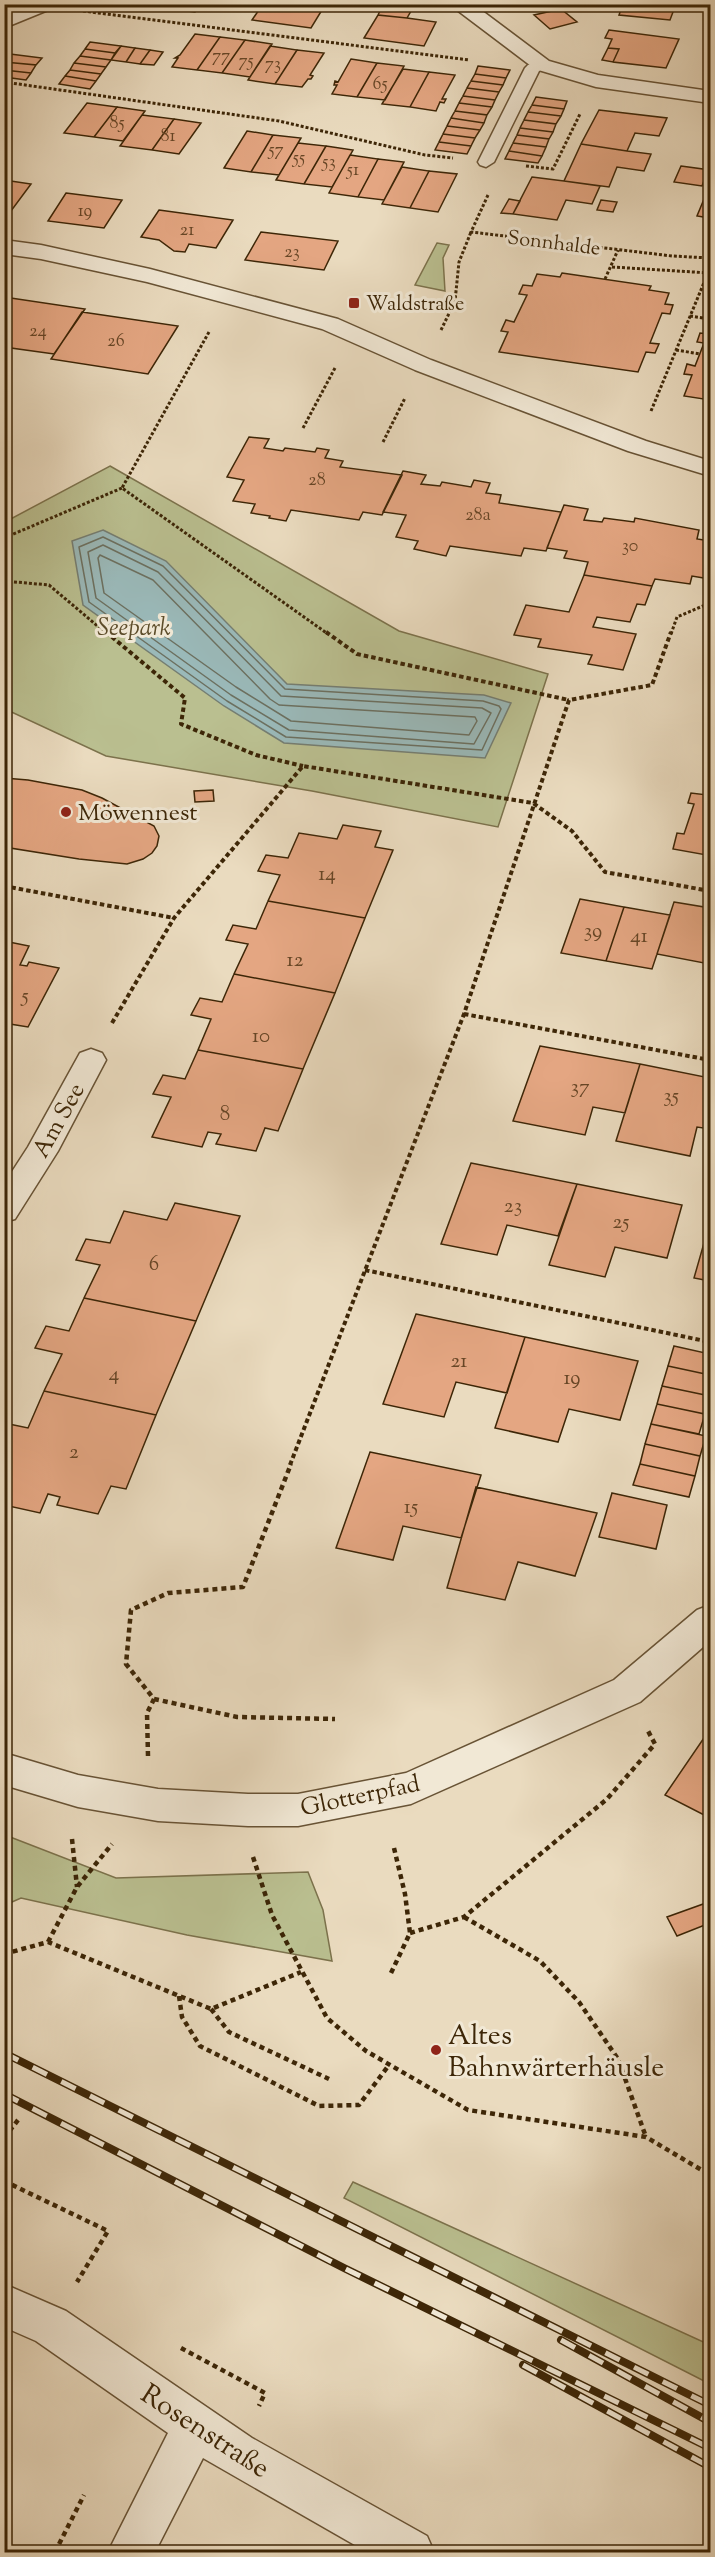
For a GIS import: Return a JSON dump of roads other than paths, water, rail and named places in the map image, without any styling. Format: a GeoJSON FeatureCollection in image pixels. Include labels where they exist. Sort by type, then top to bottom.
{"type":"FeatureCollection","features":[{"type":"Feature","properties":{"kind":"street"},"geometry":{"type":"LineString","coordinates":[[459,4],[537,66],[596,81],[711,97]]}},
{"type":"Feature","properties":{"kind":"street"},"geometry":{"type":"LineString","coordinates":[[4,22],[45,5]]}},
{"type":"Feature","properties":{"kind":"street"},"geometry":{"type":"LineString","coordinates":[[4,247],[41,252],[150,276],[288,312],[354,333],[423,365],[637,446],[711,469]]}},
{"type":"Feature","properties":{"kind":"street","name":"Am See"},"geometry":{"type":"LineString","coordinates":[[4,1211],[42,1151],[91,1060]]}},
{"type":"Feature","properties":{"kind":"street","name":"Glotterpfad"},"geometry":{"type":"LineString","coordinates":[[4,1769],[78,1791],[158,1805],[248,1810],[298,1810],[411,1788],[627,1691],[711,1620]]}},
{"type":"Feature","properties":{"kind":"street","name":"Rosenstraße"},"geometry":{"type":"LineString","coordinates":[[4,2305],[51,2326],[236,2454],[411,2553]]}},
{"type":"Feature","properties":{"kind":"street"},"geometry":{"type":"LineString","coordinates":[[130,2553],[196,2425]]}},
{"type":"Feature","properties":{"kind":"lane"},"geometry":{"type":"LineString","coordinates":[[486,162],[537,66]]}},
{"type":"Feature","properties":{"kind":"water"},"geometry":{"type":"Polygon","coordinates":[[[103,530],[166,561],[287,684],[484,695],[511,703],[485,758],[284,743],[224,706],[83,605],[72,541],[103,530]]]}},
{"type":"Feature","properties":{"kind":"railway"},"geometry":{"type":"LineString","coordinates":[[4,2053],[710,2405]]}},
{"type":"Feature","properties":{"kind":"railway"},"geometry":{"type":"LineString","coordinates":[[4,2094],[344,2268],[710,2448]]}},
{"type":"Feature","properties":{"kind":"railway"},"geometry":{"type":"LineString","coordinates":[[561,2340],[710,2422]]}},
{"type":"Feature","properties":{"kind":"railway"},"geometry":{"type":"LineString","coordinates":[[523,2365],[710,2467]]}},
{"type":"Feature","properties":{"kind":"place","name":"Waldstraße"},"geometry":{"type":"Point","coordinates":[354,303]}},
{"type":"Feature","properties":{"kind":"place","name":"Möwennest"},"geometry":{"type":"Point","coordinates":[66,812]}},
{"type":"Feature","properties":{"kind":"place","name":"Altes Bahnwärterhäusle"},"geometry":{"type":"Point","coordinates":[436,2050]}},
{"type":"Feature","properties":{"kind":"park label","name":"Seepark"},"geometry":{"type":"Point","coordinates":[134,627]}}]}
